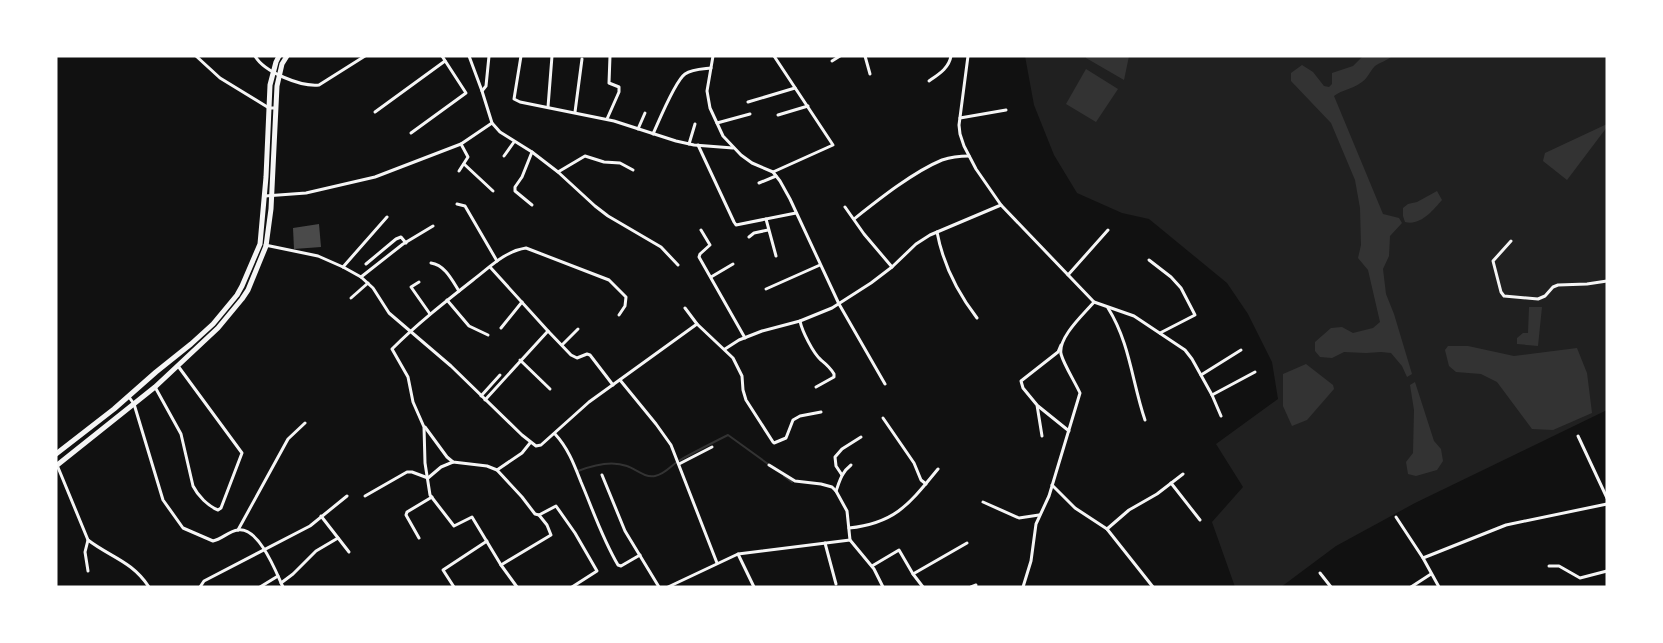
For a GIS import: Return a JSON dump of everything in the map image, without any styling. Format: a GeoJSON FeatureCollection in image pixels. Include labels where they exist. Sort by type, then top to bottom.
{"type":"FeatureCollection","features":[{"type":"Feature","properties":{"kind":"highway"},"geometry":{"type":"LineString","coordinates":[[56,454],[129,397],[213,324],[236,296],[248,274],[260,244],[266,177],[270,85],[279,56]]}},
{"type":"Feature","properties":{"kind":"highway"},"geometry":{"type":"LineString","coordinates":[[56,465],[155,387],[218,328],[242,299],[254,277],[266,246],[271,196],[277,86],[282,64],[287,56]]}},
{"type":"Feature","properties":{"kind":"street"},"geometry":{"type":"LineString","coordinates":[[196,56],[220,78],[269,108],[276,108]]}},
{"type":"Feature","properties":{"kind":"street"},"geometry":{"type":"LineString","coordinates":[[256,56],[258,61],[273,72],[311,86],[319,85],[366,56]]}},
{"type":"Feature","properties":{"kind":"street"},"geometry":{"type":"LineString","coordinates":[[411,133],[466,93],[442,56]]}},
{"type":"Feature","properties":{"kind":"street"},"geometry":{"type":"LineString","coordinates":[[469,56],[492,123],[500,132],[532,152],[558,172],[608,216],[661,246],[678,265]]}},
{"type":"Feature","properties":{"kind":"street"},"geometry":{"type":"LineString","coordinates":[[482,91],[486,86],[489,56]]}},
{"type":"Feature","properties":{"kind":"street"},"geometry":{"type":"LineString","coordinates":[[520,56],[514,99],[520,102],[607,119],[689,144],[734,148]]}},
{"type":"Feature","properties":{"kind":"street"},"geometry":{"type":"LineString","coordinates":[[548,107],[552,56]]}},
{"type":"Feature","properties":{"kind":"street"},"geometry":{"type":"LineString","coordinates":[[607,119],[619,92],[619,88],[609,84],[610,56]]}},
{"type":"Feature","properties":{"kind":"street"},"geometry":{"type":"LineString","coordinates":[[713,56],[707,91],[710,108],[723,136],[752,163],[775,174],[790,199],[839,304],[885,384]]}},
{"type":"Feature","properties":{"kind":"street"},"geometry":{"type":"LineString","coordinates":[[759,183],[833,145],[774,56]]}},
{"type":"Feature","properties":{"kind":"street"},"geometry":{"type":"LineString","coordinates":[[832,61],[840,56]]}},
{"type":"Feature","properties":{"kind":"street"},"geometry":{"type":"LineString","coordinates":[[865,56],[870,74]]}},
{"type":"Feature","properties":{"kind":"street"},"geometry":{"type":"LineString","coordinates":[[929,81],[950,64],[951,56]]}},
{"type":"Feature","properties":{"kind":"street"},"geometry":{"type":"LineString","coordinates":[[968,56],[960,118],[960,134],[969,156],[981,177],[1001,205],[1094,302],[1134,316],[1185,350],[1212,395],[1221,416]]}},
{"type":"Feature","properties":{"kind":"street"},"geometry":{"type":"LineString","coordinates":[[575,112],[582,58]]}},
{"type":"Feature","properties":{"kind":"street"},"geometry":{"type":"LineString","coordinates":[[375,112],[445,61]]}},
{"type":"Feature","properties":{"kind":"street"},"geometry":{"type":"LineString","coordinates":[[653,134],[684,74],[694,70],[711,68]]}},
{"type":"Feature","properties":{"kind":"street"},"geometry":{"type":"LineString","coordinates":[[748,102],[795,88]]}},
{"type":"Feature","properties":{"kind":"street"},"geometry":{"type":"LineString","coordinates":[[778,115],[808,106]]}},
{"type":"Feature","properties":{"kind":"street"},"geometry":{"type":"LineString","coordinates":[[960,118],[1006,110]]}},
{"type":"Feature","properties":{"kind":"street"},"geometry":{"type":"LineString","coordinates":[[638,129],[645,113]]}},
{"type":"Feature","properties":{"kind":"street"},"geometry":{"type":"LineString","coordinates":[[717,123],[750,114]]}},
{"type":"Feature","properties":{"kind":"street"},"geometry":{"type":"LineString","coordinates":[[264,196],[306,193],[363,180],[461,144],[492,123]]}},
{"type":"Feature","properties":{"kind":"street"},"geometry":{"type":"LineString","coordinates":[[689,144],[695,124]]}},
{"type":"Feature","properties":{"kind":"street"},"geometry":{"type":"LineString","coordinates":[[504,156],[514,142]]}},
{"type":"Feature","properties":{"kind":"street"},"geometry":{"type":"LineString","coordinates":[[459,171],[468,157],[461,144]]}},
{"type":"Feature","properties":{"kind":"street"},"geometry":{"type":"LineString","coordinates":[[698,145],[736,225],[796,213]]}},
{"type":"Feature","properties":{"kind":"street"},"geometry":{"type":"LineString","coordinates":[[532,152],[522,177],[515,187],[515,191],[532,205]]}},
{"type":"Feature","properties":{"kind":"street"},"geometry":{"type":"LineString","coordinates":[[558,172],[585,156],[604,162],[620,164],[633,170]]}},
{"type":"Feature","properties":{"kind":"street"},"geometry":{"type":"LineString","coordinates":[[854,219],[920,172],[942,160],[957,156],[969,156]]}},
{"type":"Feature","properties":{"kind":"street"},"geometry":{"type":"LineString","coordinates":[[464,164],[493,191]]}},
{"type":"Feature","properties":{"kind":"street"},"geometry":{"type":"LineString","coordinates":[[457,204],[464,206],[497,261]]}},
{"type":"Feature","properties":{"kind":"street"},"geometry":{"type":"LineString","coordinates":[[725,349],[762,331],[800,321],[839,304],[892,267],[916,244],[930,234],[1001,205]]}},
{"type":"Feature","properties":{"kind":"street"},"geometry":{"type":"LineString","coordinates":[[846,207],[864,234],[892,267]]}},
{"type":"Feature","properties":{"kind":"street"},"geometry":{"type":"LineString","coordinates":[[343,267],[387,217]]}},
{"type":"Feature","properties":{"kind":"street"},"geometry":{"type":"LineString","coordinates":[[766,219],[776,256]]}},
{"type":"Feature","properties":{"kind":"street"},"geometry":{"type":"LineString","coordinates":[[361,277],[406,242],[433,226]]}},
{"type":"Feature","properties":{"kind":"street"},"geometry":{"type":"LineString","coordinates":[[701,230],[710,245],[699,257],[745,338]]}},
{"type":"Feature","properties":{"kind":"street"},"geometry":{"type":"LineString","coordinates":[[749,237],[754,233],[768,230]]}},
{"type":"Feature","properties":{"kind":"street"},"geometry":{"type":"LineString","coordinates":[[1068,275],[1108,230]]}},
{"type":"Feature","properties":{"kind":"street"},"geometry":{"type":"LineString","coordinates":[[937,232],[941,250],[956,288],[977,318]]}},
{"type":"Feature","properties":{"kind":"street"},"geometry":{"type":"LineString","coordinates":[[366,264],[396,239],[401,237],[406,242]]}},
{"type":"Feature","properties":{"kind":"street"},"geometry":{"type":"LineString","coordinates":[[1511,242],[1493,261],[1501,292],[1504,296],[1538,299],[1545,296],[1553,287],[1558,285],[1607,282]]}},
{"type":"Feature","properties":{"kind":"street"},"geometry":{"type":"LineString","coordinates":[[260,244],[318,256],[343,267],[368,282],[389,313],[451,366],[530,443],[536,446],[541,445],[555,434],[589,402],[697,324]]}},
{"type":"Feature","properties":{"kind":"street"},"geometry":{"type":"LineString","coordinates":[[453,462],[424,427],[413,402],[408,377],[392,350],[410,331],[497,261],[516,250],[526,248],[609,280],[626,297],[625,306],[619,315]]}},
{"type":"Feature","properties":{"kind":"street"},"geometry":{"type":"LineString","coordinates":[[1149,260],[1171,277],[1181,288],[1195,315],[1160,333]]}},
{"type":"Feature","properties":{"kind":"street"},"geometry":{"type":"LineString","coordinates":[[431,262],[445,269],[459,291]]}},
{"type":"Feature","properties":{"kind":"street"},"geometry":{"type":"LineString","coordinates":[[711,277],[733,264]]}},
{"type":"Feature","properties":{"kind":"street"},"geometry":{"type":"LineString","coordinates":[[766,289],[820,265]]}},
{"type":"Feature","properties":{"kind":"street"},"geometry":{"type":"LineString","coordinates":[[490,267],[571,355],[577,358],[586,354],[590,355],[613,385]]}},
{"type":"Feature","properties":{"kind":"street"},"geometry":{"type":"LineString","coordinates":[[351,298],[368,282]]}},
{"type":"Feature","properties":{"kind":"street"},"geometry":{"type":"LineString","coordinates":[[419,282],[411,287],[430,314]]}},
{"type":"Feature","properties":{"kind":"street"},"geometry":{"type":"LineString","coordinates":[[447,300],[470,326],[488,335]]}},
{"type":"Feature","properties":{"kind":"street"},"geometry":{"type":"LineString","coordinates":[[501,328],[522,302]]}},
{"type":"Feature","properties":{"kind":"street"},"geometry":{"type":"LineString","coordinates":[[1023,587],[1031,562],[1036,524],[1049,496],[1080,393],[1061,353],[1063,343],[1066,334],[1094,302]]}},
{"type":"Feature","properties":{"kind":"street"},"geometry":{"type":"LineString","coordinates":[[1107,307],[1120,331],[1127,351],[1145,420]]}},
{"type":"Feature","properties":{"kind":"street"},"geometry":{"type":"LineString","coordinates":[[685,308],[697,324],[733,358],[742,376],[746,400],[774,443],[786,438],[793,420],[800,416],[821,412]]}},
{"type":"Feature","properties":{"kind":"street"},"geometry":{"type":"LineString","coordinates":[[800,321],[801,327],[815,353],[827,363],[834,374],[834,377],[816,387]]}},
{"type":"Feature","properties":{"kind":"street"},"geometry":{"type":"LineString","coordinates":[[562,345],[578,329]]}},
{"type":"Feature","properties":{"kind":"street"},"geometry":{"type":"LineString","coordinates":[[485,400],[548,330]]}},
{"type":"Feature","properties":{"kind":"street"},"geometry":{"type":"LineString","coordinates":[[1063,343],[1058,352],[1021,381],[1022,388],[1037,405],[1069,432]]}},
{"type":"Feature","properties":{"kind":"street"},"geometry":{"type":"LineString","coordinates":[[1200,375],[1241,350]]}},
{"type":"Feature","properties":{"kind":"street"},"geometry":{"type":"LineString","coordinates":[[520,360],[550,389]]}},
{"type":"Feature","properties":{"kind":"street"},"geometry":{"type":"LineString","coordinates":[[155,387],[181,434],[193,486],[197,494],[218,510],[221,508],[242,456],[240,448],[178,365]]}},
{"type":"Feature","properties":{"kind":"street"},"geometry":{"type":"LineString","coordinates":[[1212,395],[1256,372]]}},
{"type":"Feature","properties":{"kind":"street"},"geometry":{"type":"LineString","coordinates":[[481,396],[500,374]]}},
{"type":"Feature","properties":{"kind":"street"},"geometry":{"type":"LineString","coordinates":[[620,380],[664,433],[677,458],[717,563]]}},
{"type":"Feature","properties":{"kind":"street"},"geometry":{"type":"LineString","coordinates":[[129,397],[134,404],[163,500],[183,528],[213,540],[238,530],[245,531],[253,536],[264,550],[282,585],[316,551],[338,538]]}},
{"type":"Feature","properties":{"kind":"street"},"geometry":{"type":"LineString","coordinates":[[1037,405],[1042,436]]}},
{"type":"Feature","properties":{"kind":"street"},"geometry":{"type":"LineString","coordinates":[[883,418],[926,484]]}},
{"type":"Feature","properties":{"kind":"street"},"geometry":{"type":"LineString","coordinates":[[238,530],[288,439],[305,423]]}},
{"type":"Feature","properties":{"kind":"street"},"geometry":{"type":"LineString","coordinates":[[424,427],[423,442],[432,497],[454,526],[472,517],[501,565],[517,587]]}},
{"type":"Feature","properties":{"kind":"street"},"geometry":{"type":"LineString","coordinates":[[555,434],[567,448],[602,534],[618,564],[621,566],[640,555]]}},
{"type":"Feature","properties":{"kind":"street"},"geometry":{"type":"LineString","coordinates":[[842,475],[836,466],[836,457],[842,449],[860,436]]}},
{"type":"Feature","properties":{"kind":"street"},"geometry":{"type":"LineString","coordinates":[[1578,436],[1607,498]]}},
{"type":"Feature","properties":{"kind":"street"},"geometry":{"type":"LineString","coordinates":[[497,470],[522,452],[530,443]]}},
{"type":"Feature","properties":{"kind":"street"},"geometry":{"type":"LineString","coordinates":[[679,463],[712,447]]}},
{"type":"Feature","properties":{"kind":"street"},"geometry":{"type":"LineString","coordinates":[[428,478],[441,467],[453,462],[487,466],[497,470],[535,514],[539,515],[547,524],[551,535],[501,565]]}},
{"type":"Feature","properties":{"kind":"street"},"geometry":{"type":"LineString","coordinates":[[769,464],[795,481],[821,484],[832,487],[836,491],[846,511],[850,540],[872,566],[883,587]]}},
{"type":"Feature","properties":{"kind":"street"},"geometry":{"type":"LineString","coordinates":[[56,465],[88,540],[96,547],[131,566],[142,576],[149,587]]}},
{"type":"Feature","properties":{"kind":"street"},"geometry":{"type":"LineString","coordinates":[[836,491],[844,470],[851,465]]}},
{"type":"Feature","properties":{"kind":"street"},"geometry":{"type":"LineString","coordinates":[[849,528],[875,524],[886,520],[909,503],[938,469]]}},
{"type":"Feature","properties":{"kind":"street"},"geometry":{"type":"LineString","coordinates":[[365,496],[406,472],[412,472],[428,478]]}},
{"type":"Feature","properties":{"kind":"street"},"geometry":{"type":"LineString","coordinates":[[1107,529],[1129,510],[1157,494],[1183,474]]}},
{"type":"Feature","properties":{"kind":"street"},"geometry":{"type":"LineString","coordinates":[[602,475],[625,531],[658,587]]}},
{"type":"Feature","properties":{"kind":"street"},"geometry":{"type":"LineString","coordinates":[[1171,483],[1200,520]]}},
{"type":"Feature","properties":{"kind":"street"},"geometry":{"type":"LineString","coordinates":[[1052,485],[1080,512],[1107,529],[1152,587]]}},
{"type":"Feature","properties":{"kind":"street"},"geometry":{"type":"LineString","coordinates":[[200,585],[204,580],[310,526],[347,496]]}},
{"type":"Feature","properties":{"kind":"street"},"geometry":{"type":"LineString","coordinates":[[419,538],[406,516],[407,512],[432,497]]}},
{"type":"Feature","properties":{"kind":"street"},"geometry":{"type":"LineString","coordinates":[[983,502],[1019,518],[1039,516]]}},
{"type":"Feature","properties":{"kind":"street"},"geometry":{"type":"LineString","coordinates":[[1422,558],[1506,525],[1607,504]]}},
{"type":"Feature","properties":{"kind":"street"},"geometry":{"type":"LineString","coordinates":[[539,515],[556,506],[575,533],[597,571],[572,587]]}},
{"type":"Feature","properties":{"kind":"street"},"geometry":{"type":"LineString","coordinates":[[320,516],[349,552]]}},
{"type":"Feature","properties":{"kind":"street"},"geometry":{"type":"LineString","coordinates":[[1396,517],[1439,587]]}},
{"type":"Feature","properties":{"kind":"street"},"geometry":{"type":"LineString","coordinates":[[88,540],[86,552],[88,571]]}},
{"type":"Feature","properties":{"kind":"street"},"geometry":{"type":"LineString","coordinates":[[668,587],[738,554],[850,540]]}},
{"type":"Feature","properties":{"kind":"street"},"geometry":{"type":"LineString","coordinates":[[454,587],[443,570],[487,541]]}},
{"type":"Feature","properties":{"kind":"street"},"geometry":{"type":"LineString","coordinates":[[825,543],[836,584]]}},
{"type":"Feature","properties":{"kind":"street"},"geometry":{"type":"LineString","coordinates":[[913,574],[967,543]]}},
{"type":"Feature","properties":{"kind":"street"},"geometry":{"type":"LineString","coordinates":[[872,566],[899,550],[923,587]]}},
{"type":"Feature","properties":{"kind":"street"},"geometry":{"type":"LineString","coordinates":[[738,554],[754,587]]}},
{"type":"Feature","properties":{"kind":"street"},"geometry":{"type":"LineString","coordinates":[[1549,566],[1560,566],[1580,578],[1607,571]]}},
{"type":"Feature","properties":{"kind":"street"},"geometry":{"type":"LineString","coordinates":[[1320,573],[1331,587]]}},
{"type":"Feature","properties":{"kind":"street"},"geometry":{"type":"LineString","coordinates":[[1411,587],[1431,574]]}},
{"type":"Feature","properties":{"kind":"street"},"geometry":{"type":"LineString","coordinates":[[260,587],[278,576]]}},
{"type":"Feature","properties":{"kind":"street"},"geometry":{"type":"LineString","coordinates":[[971,587],[976,585]]}},
{"type":"Feature","properties":{"kind":"shaded area"},"geometry":{"type":"Polygon","coordinates":[[[1025,56],[1607,56],[1607,410],[1415,503],[1336,546],[1281,587],[1235,587],[1212,522],[1243,487],[1216,444],[1278,399],[1272,362],[1248,314],[1227,283],[1149,219],[1122,213],[1077,193],[1054,155],[1034,105],[1025,56]]]}},
{"type":"Feature","properties":{"kind":"shaded area"},"geometry":{"type":"Polygon","coordinates":[[[1086,56],[1129,56],[1124,80],[1086,58],[1086,56]]]}},
{"type":"Feature","properties":{"kind":"shaded area"},"geometry":{"type":"Polygon","coordinates":[[[1363,56],[1392,56],[1375,66],[1362,82],[1334,96],[1383,214],[1399,218],[1402,223],[1390,236],[1389,256],[1383,269],[1386,294],[1412,374],[1407,377],[1402,366],[1391,353],[1344,352],[1332,358],[1320,357],[1315,351],[1315,342],[1331,328],[1342,327],[1353,333],[1373,328],[1380,322],[1368,270],[1358,258],[1361,245],[1360,208],[1355,180],[1331,123],[1291,81],[1291,73],[1302,65],[1313,72],[1324,86],[1329,87],[1332,84],[1332,73],[1353,66],[1363,56]]]}},
{"type":"Feature","properties":{"kind":"shaded area"},"geometry":{"type":"Polygon","coordinates":[[[1086,69],[1118,89],[1096,122],[1066,104],[1086,69]]]}},
{"type":"Feature","properties":{"kind":"shaded area"},"geometry":{"type":"Polygon","coordinates":[[[1607,124],[1607,127],[1567,180],[1543,161],[1545,153],[1607,124]]]}},
{"type":"Feature","properties":{"kind":"shaded area"},"geometry":{"type":"Polygon","coordinates":[[[1437,191],[1442,200],[1431,212],[1416,222],[1405,222],[1403,208],[1437,191]]]}},
{"type":"Feature","properties":{"kind":"shaded area"},"geometry":{"type":"Polygon","coordinates":[[[1529,307],[1542,307],[1538,346],[1517,344],[1517,338],[1523,333],[1528,333],[1529,307]]]}},
{"type":"Feature","properties":{"kind":"shaded area"},"geometry":{"type":"Polygon","coordinates":[[[1448,346],[1468,346],[1514,356],[1577,348],[1587,373],[1592,413],[1553,430],[1532,429],[1497,382],[1481,374],[1456,372],[1449,366],[1445,350],[1448,346]]]}},
{"type":"Feature","properties":{"kind":"shaded area"},"geometry":{"type":"Polygon","coordinates":[[[1306,364],[1333,385],[1334,389],[1307,420],[1292,426],[1283,406],[1283,374],[1306,364]]]}},
{"type":"Feature","properties":{"kind":"shaded area"},"geometry":{"type":"Polygon","coordinates":[[[1415,382],[1434,441],[1441,449],[1443,461],[1437,470],[1416,476],[1408,474],[1406,462],[1413,453],[1414,410],[1410,385],[1415,382]]]}},
{"type":"Feature","properties":{"kind":"building"},"geometry":{"type":"Polygon","coordinates":[[[319,224],[321,247],[294,249],[293,228],[319,224]]]}},
{"type":"Feature","properties":{"kind":"waterway"},"geometry":{"type":"LineString","coordinates":[[578,471],[596,465],[615,463],[627,466],[647,476],[655,476],[680,460],[728,435],[768,464]]}},
{"type":"Feature","properties":{"kind":"waterway"},"geometry":{"type":"LineString","coordinates":[[784,476],[792,482]]}}]}
